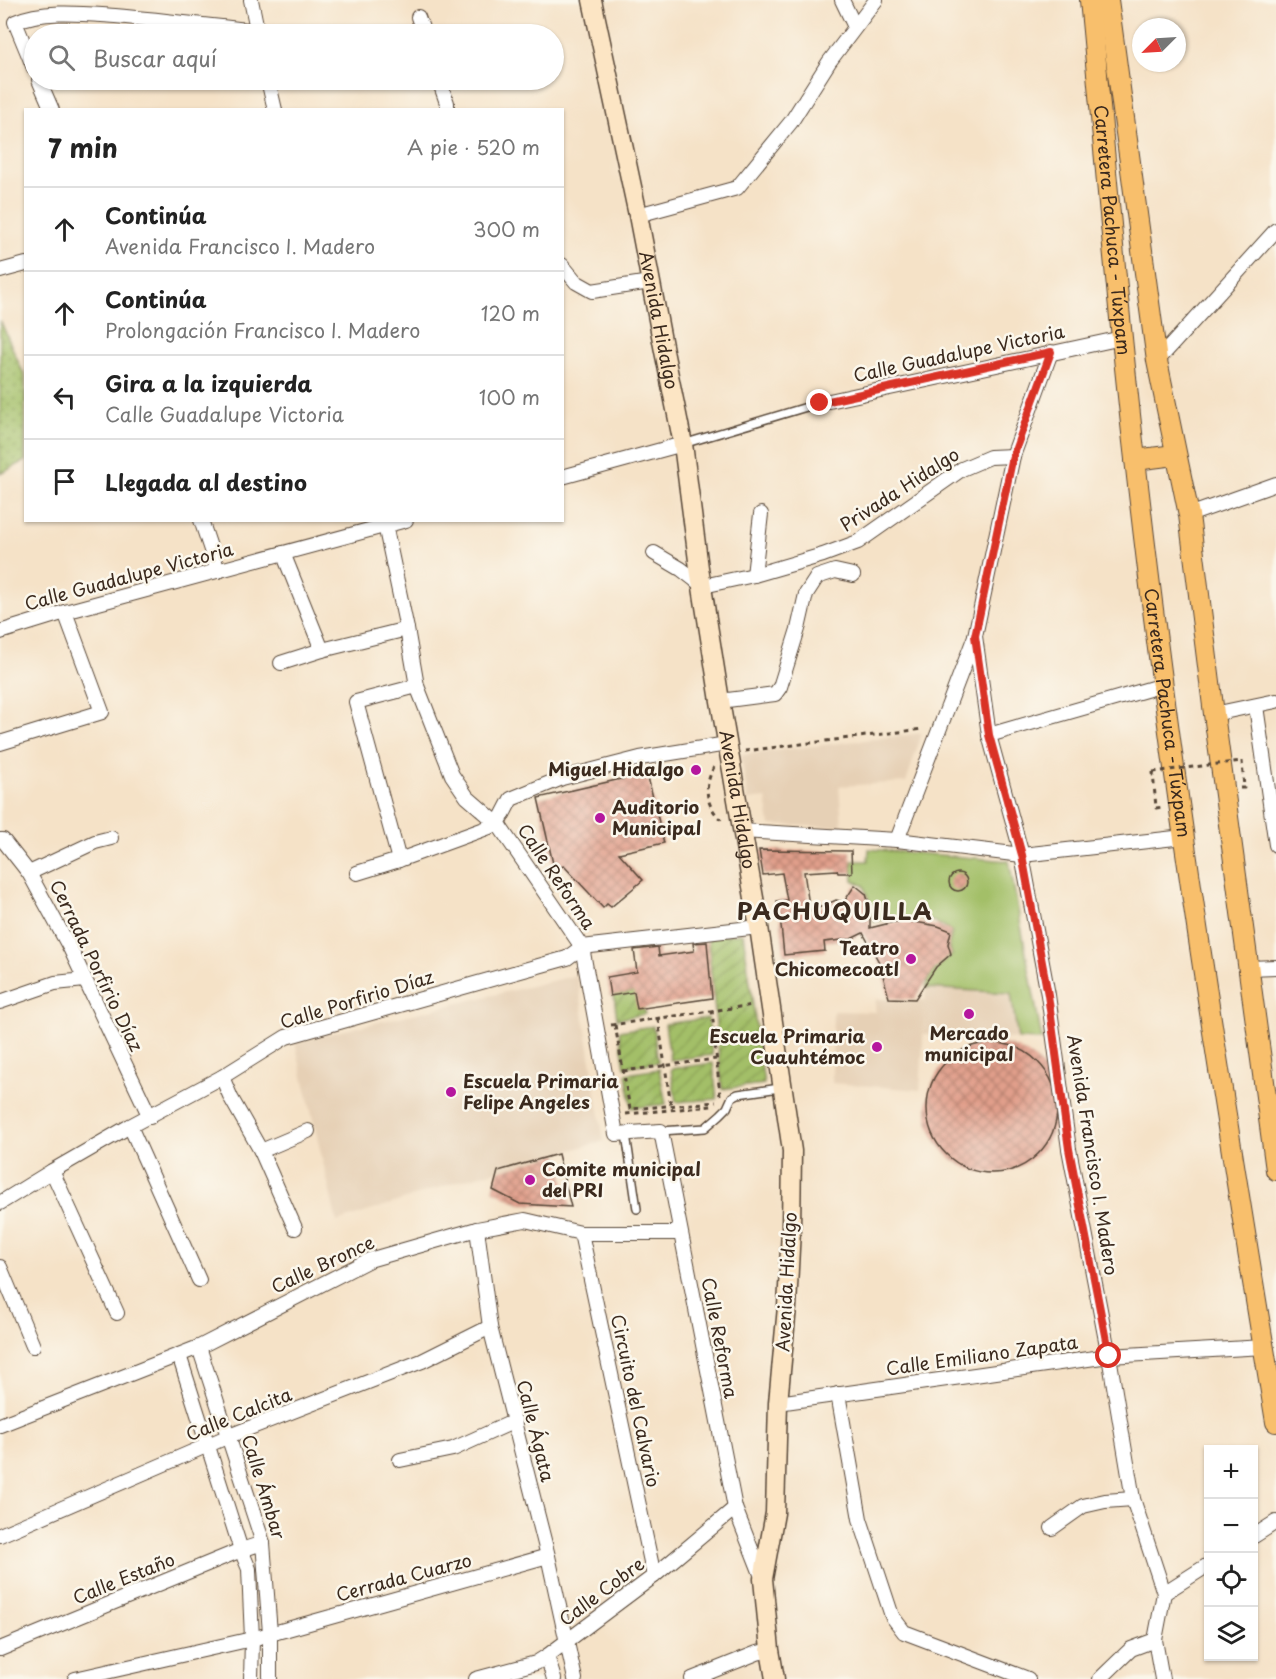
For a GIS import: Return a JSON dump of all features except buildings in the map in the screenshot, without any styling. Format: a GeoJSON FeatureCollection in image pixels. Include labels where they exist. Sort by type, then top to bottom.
{"type":"FeatureCollection","features":[{"type":"Feature","properties":{"kind":"main road","name":"Carretera Pachuca - Túxpam"},"geometry":{"type":"LineString","coordinates":[[1090,0],[1135,460],[1163,685],[1184,837],[1276,1422]]}},
{"type":"Feature","properties":{"kind":"main road","name":"Carretera Pachuca - Túxpam"},"geometry":{"type":"LineString","coordinates":[[1108,0],[1157,361],[1189,514],[1276,1170]]}},
{"type":"Feature","properties":{"kind":"main road"},"geometry":{"type":"LineString","coordinates":[[1135,460],[1176,455]]}},
{"type":"Feature","properties":{"kind":"street"},"geometry":{"type":"LineString","coordinates":[[251,0],[256,24]]}},
{"type":"Feature","properties":{"kind":"street","name":"Avenida Hidalgo"},"geometry":{"type":"LineString","coordinates":[[592,0],[638,215],[683,444],[720,701],[759,927],[792,1151],[791,1229],[787,1307],[778,1403],[775,1513],[763,1579],[770,1650],[776,1679]]}},
{"type":"Feature","properties":{"kind":"street"},"geometry":{"type":"LineString","coordinates":[[842,0],[855,27]]}},
{"type":"Feature","properties":{"kind":"street"},"geometry":{"type":"LineString","coordinates":[[638,215],[736,188],[791,122],[829,62],[876,0]]}},
{"type":"Feature","properties":{"kind":"street"},"geometry":{"type":"LineString","coordinates":[[24,44],[15,22],[27,17],[75,13],[188,24]]}},
{"type":"Feature","properties":{"kind":"street"},"geometry":{"type":"LineString","coordinates":[[418,16],[421,24]]}},
{"type":"Feature","properties":{"kind":"street"},"geometry":{"type":"LineString","coordinates":[[43,90],[51,108]]}},
{"type":"Feature","properties":{"kind":"street"},"geometry":{"type":"LineString","coordinates":[[270,90],[275,108]]}},
{"type":"Feature","properties":{"kind":"street"},"geometry":{"type":"LineString","coordinates":[[442,90],[448,107]]}},
{"type":"Feature","properties":{"kind":"street"},"geometry":{"type":"LineString","coordinates":[[1157,361],[1276,230]]}},
{"type":"Feature","properties":{"kind":"street"},"geometry":{"type":"LineString","coordinates":[[0,272],[24,265]]}},
{"type":"Feature","properties":{"kind":"street"},"geometry":{"type":"LineString","coordinates":[[564,267],[576,282],[592,291],[650,282]]}},
{"type":"Feature","properties":{"kind":"street","name":"Calle Guadalupe Victoria"},"geometry":{"type":"LineString","coordinates":[[820,403],[1122,338]]}},
{"type":"Feature","properties":{"kind":"street"},"geometry":{"type":"LineString","coordinates":[[897,840],[975,636],[1013,456],[1051,352]]}},
{"type":"Feature","properties":{"kind":"street","name":"Calle Guadalupe Victoria"},"geometry":{"type":"LineString","coordinates":[[564,476],[683,444]]}},
{"type":"Feature","properties":{"kind":"street","name":"Privada Hidalgo"},"geometry":{"type":"LineString","coordinates":[[703,586],[823,555],[858,542],[962,469],[990,457],[1013,456]]}},
{"type":"Feature","properties":{"kind":"street"},"geometry":{"type":"LineString","coordinates":[[1189,514],[1276,484]]}},
{"type":"Feature","properties":{"kind":"street"},"geometry":{"type":"LineString","coordinates":[[754,574],[761,514]]}},
{"type":"Feature","properties":{"kind":"street"},"geometry":{"type":"LineString","coordinates":[[202,522],[218,571]]}},
{"type":"Feature","properties":{"kind":"street","name":"Calle Guadalupe Victoria"},"geometry":{"type":"LineString","coordinates":[[0,632],[385,523]]}},
{"type":"Feature","properties":{"kind":"street","name":"Calle Reforma"},"geometry":{"type":"LineString","coordinates":[[385,523],[417,686],[452,776],[466,797],[498,824],[582,948],[616,1134],[626,1134]]}},
{"type":"Feature","properties":{"kind":"street"},"geometry":{"type":"LineString","coordinates":[[283,553],[322,650]]}},
{"type":"Feature","properties":{"kind":"street"},"geometry":{"type":"LineString","coordinates":[[654,553],[681,568],[703,586]]}},
{"type":"Feature","properties":{"kind":"street"},"geometry":{"type":"LineString","coordinates":[[720,701],[775,694],[783,678],[806,594],[817,577],[835,571],[853,575]]}},
{"type":"Feature","properties":{"kind":"street"},"geometry":{"type":"LineString","coordinates":[[0,743],[102,712],[65,612]]}},
{"type":"Feature","properties":{"kind":"street"},"geometry":{"type":"LineString","coordinates":[[281,663],[322,650],[407,629]]}},
{"type":"Feature","properties":{"kind":"street","name":"Avenida Francisco I. Madero"},"geometry":{"type":"LineString","coordinates":[[975,636],[989,735],[1022,855],[1048,995],[1069,1149],[1109,1356],[1133,1499],[1164,1593],[1155,1640],[1162,1679]]}},
{"type":"Feature","properties":{"kind":"street"},"geometry":{"type":"LineString","coordinates":[[989,735],[1163,685]]}},
{"type":"Feature","properties":{"kind":"street"},"geometry":{"type":"LineString","coordinates":[[399,860],[356,702],[417,686]]}},
{"type":"Feature","properties":{"kind":"street"},"geometry":{"type":"LineString","coordinates":[[1214,714],[1276,701]]}},
{"type":"Feature","properties":{"kind":"street"},"geometry":{"type":"LineString","coordinates":[[1256,706],[1276,845]]}},
{"type":"Feature","properties":{"kind":"street"},"geometry":{"type":"LineString","coordinates":[[357,873],[498,824],[511,799],[562,778],[640,758],[728,748]]}},
{"type":"Feature","properties":{"kind":"street"},"geometry":{"type":"LineString","coordinates":[[742,831],[897,840],[1022,855],[1184,837]]}},
{"type":"Feature","properties":{"kind":"street"},"geometry":{"type":"LineString","coordinates":[[29,873],[95,842],[111,838]]}},
{"type":"Feature","properties":{"kind":"street","name":"Cerrada Porfirio Díaz"},"geometry":{"type":"LineString","coordinates":[[0,840],[3,840],[29,873],[71,950],[150,1117]]}},
{"type":"Feature","properties":{"kind":"street","name":"Calle Porfirio Díaz"},"geometry":{"type":"LineString","coordinates":[[0,1203],[130,1126],[222,1077],[286,1037],[567,958],[582,948],[759,927]]}},
{"type":"Feature","properties":{"kind":"street"},"geometry":{"type":"LineString","coordinates":[[1249,968],[1276,967]]}},
{"type":"Feature","properties":{"kind":"street"},"geometry":{"type":"LineString","coordinates":[[0,1002],[56,983],[85,980]]}},
{"type":"Feature","properties":{"kind":"street"},"geometry":{"type":"LineString","coordinates":[[222,1077],[231,1098],[261,1151],[294,1228]]}},
{"type":"Feature","properties":{"kind":"street"},"geometry":{"type":"LineString","coordinates":[[130,1126],[199,1280]]}},
{"type":"Feature","properties":{"kind":"street"},"geometry":{"type":"LineString","coordinates":[[261,1151],[308,1131]]}},
{"type":"Feature","properties":{"kind":"street"},"geometry":{"type":"LineString","coordinates":[[626,1134],[661,1131]]}},
{"type":"Feature","properties":{"kind":"street","name":"Calle Reforma"},"geometry":{"type":"LineString","coordinates":[[661,1131],[735,1508],[763,1579]]}},
{"type":"Feature","properties":{"kind":"street"},"geometry":{"type":"LineString","coordinates":[[52,1171],[117,1313]]}},
{"type":"Feature","properties":{"kind":"street","name":"Calle Bronce"},"geometry":{"type":"LineString","coordinates":[[0,1425],[199,1347],[369,1260],[477,1229],[525,1220],[581,1233],[680,1233]]}},
{"type":"Feature","properties":{"kind":"street","name":"Calle Ágata"},"geometry":{"type":"LineString","coordinates":[[477,1229],[490,1327],[548,1556],[575,1679]]}},
{"type":"Feature","properties":{"kind":"street","name":"Circuito del Calvario"},"geometry":{"type":"LineString","coordinates":[[581,1233],[654,1576]]}},
{"type":"Feature","properties":{"kind":"street"},"geometry":{"type":"LineString","coordinates":[[0,1267],[33,1346]]}},
{"type":"Feature","properties":{"kind":"street","name":"Calle Calcita"},"geometry":{"type":"LineString","coordinates":[[0,1535],[229,1437],[422,1361],[490,1327]]}},
{"type":"Feature","properties":{"kind":"street","name":"Calle Ámbar"},"geometry":{"type":"LineString","coordinates":[[199,1347],[262,1543],[270,1633],[270,1679]]}},
{"type":"Feature","properties":{"kind":"street","name":"Calle Emiliano Zapata"},"geometry":{"type":"LineString","coordinates":[[778,1403],[1109,1356],[1264,1347]]}},
{"type":"Feature","properties":{"kind":"street"},"geometry":{"type":"LineString","coordinates":[[179,1355],[207,1447],[249,1569],[251,1679]]}},
{"type":"Feature","properties":{"kind":"street"},"geometry":{"type":"LineString","coordinates":[[838,1395],[860,1519],[892,1616],[904,1632],[1028,1679]]}},
{"type":"Feature","properties":{"kind":"street"},"geometry":{"type":"LineString","coordinates":[[400,1460],[453,1449],[515,1421]]}},
{"type":"Feature","properties":{"kind":"street"},"geometry":{"type":"LineString","coordinates":[[1052,1528],[1083,1506],[1133,1499]]}},
{"type":"Feature","properties":{"kind":"street","name":"Calle Cobre"},"geometry":{"type":"LineString","coordinates":[[476,1679],[536,1663],[547,1656],[654,1576],[735,1508]]}},
{"type":"Feature","properties":{"kind":"street"},"geometry":{"type":"LineString","coordinates":[[1258,1533],[1276,1522]]}},
{"type":"Feature","properties":{"kind":"street","name":"Calle Estaño"},"geometry":{"type":"LineString","coordinates":[[0,1649],[262,1543]]}},
{"type":"Feature","properties":{"kind":"street","name":"Cerrada Cuarzo"},"geometry":{"type":"LineString","coordinates":[[270,1633],[548,1556]]}},
{"type":"Feature","properties":{"kind":"street"},"geometry":{"type":"LineString","coordinates":[[1164,1593],[1204,1568]]}},
{"type":"Feature","properties":{"kind":"street"},"geometry":{"type":"LineString","coordinates":[[75,1679],[270,1633]]}},
{"type":"Feature","properties":{"kind":"street"},"geometry":{"type":"LineString","coordinates":[[1100,1679],[1131,1649],[1155,1640]]}},
{"type":"Feature","properties":{"kind":"street"},"geometry":{"type":"LineString","coordinates":[[692,1679],[770,1650]]}},
{"type":"Feature","properties":{"kind":"street"},"geometry":{"type":"LineString","coordinates":[[547,1656],[554,1679]]}},
{"type":"Feature","properties":{"kind":"lane","name":"Calle Guadalupe Victoria"},"geometry":{"type":"LineString","coordinates":[[683,444],[820,403]]}},
{"type":"Feature","properties":{"kind":"lane"},"geometry":{"type":"LineString","coordinates":[[661,1131],[705,1128],[727,1107],[732,1097],[738,1094],[782,1088]]}},
{"type":"Feature","properties":{"kind":"lane"},"geometry":{"type":"LineString","coordinates":[[626,1134],[637,1209]]}},
{"type":"Feature","properties":{"kind":"path"},"geometry":{"type":"LineString","coordinates":[[728,748],[940,727]]}},
{"type":"Feature","properties":{"kind":"path"},"geometry":{"type":"LineString","coordinates":[[1156,808],[1153,772],[1242,761],[1244,788]]}},
{"type":"Feature","properties":{"kind":"path"},"geometry":{"type":"LineString","coordinates":[[610,1026],[756,1005]]}},
{"type":"Feature","properties":{"kind":"path"},"geometry":{"type":"LineString","coordinates":[[625,1114],[720,1101],[712,1010]]}},
{"type":"Feature","properties":{"kind":"path"},"geometry":{"type":"LineString","coordinates":[[658,1019],[671,1108]]}},
{"type":"Feature","properties":{"kind":"path"},"geometry":{"type":"LineString","coordinates":[[615,1025],[630,1109],[714,1106]]}},
{"type":"Feature","properties":{"kind":"path"},"geometry":{"type":"LineString","coordinates":[[623,1071],[716,1059]]}},
{"type":"Feature","properties":{"kind":"path"},"geometry":{"type":"LineString","coordinates":[[724,1090],[724,1098]]}},
{"type":"Feature","properties":{"kind":"shaded area"},"geometry":{"type":"Polygon","coordinates":[[[922,733],[906,782],[839,786],[842,827],[770,825],[766,798],[748,800],[741,755],[922,733]]]}},
{"type":"Feature","properties":{"kind":"shaded area","name":"Escuela Primaria Felipe Angeles"},"geometry":{"type":"Polygon","coordinates":[[[577,975],[604,1141],[456,1182],[337,1222],[295,1042],[577,975]]]}},
{"type":"Feature","properties":{"kind":"shaded area","name":"Escuela Primaria Cuauhtémoc"},"geometry":{"type":"Polygon","coordinates":[[[926,988],[1011,993],[1018,1039],[924,1034],[925,1007],[920,1090],[832,1083],[833,1011],[875,1012],[876,999],[925,1000],[926,988]]]}},
{"type":"Feature","properties":{"kind":"green space"},"geometry":{"type":"Polygon","coordinates":[[[0,320],[24,375],[24,462],[0,474],[0,320]]]}},
{"type":"Feature","properties":{"kind":"green space"},"geometry":{"type":"Polygon","coordinates":[[[869,849],[1009,861],[1042,1040],[1018,1039],[1011,993],[926,988],[932,974],[952,955],[949,944],[952,932],[925,919],[904,918],[874,922],[864,886],[853,880],[852,861],[868,861],[869,849]]]}},
{"type":"Feature","properties":{"kind":"green space"},"geometry":{"type":"Polygon","coordinates":[[[743,933],[764,1084],[722,1089],[708,937],[743,933]]]}},
{"type":"Feature","properties":{"kind":"green space"},"geometry":{"type":"Polygon","coordinates":[[[634,992],[645,1014],[617,1019],[614,995],[634,992]]]}},
{"type":"Feature","properties":{"kind":"green space"},"geometry":{"type":"Polygon","coordinates":[[[708,1018],[712,1055],[670,1060],[665,1024],[708,1018]]]}},
{"type":"Feature","properties":{"kind":"green space"},"geometry":{"type":"Polygon","coordinates":[[[653,1026],[658,1062],[625,1067],[619,1031],[653,1026]]]}},
{"type":"Feature","properties":{"kind":"green space"},"geometry":{"type":"Polygon","coordinates":[[[993,1060],[1011,1064],[1026,1074],[1036,1089],[1040,1107],[1036,1125],[1026,1140],[1011,1150],[993,1154],[975,1150],[960,1140],[950,1125],[946,1107],[950,1089],[960,1074],[975,1064],[993,1060]]]}},
{"type":"Feature","properties":{"kind":"green space"},"geometry":{"type":"Polygon","coordinates":[[[713,1063],[717,1099],[676,1102],[671,1069],[713,1063]]]}},
{"type":"Feature","properties":{"kind":"green space"},"geometry":{"type":"Polygon","coordinates":[[[659,1069],[666,1104],[632,1108],[626,1074],[659,1069]]]}},
{"type":"Feature","properties":{"kind":"place","name":"Miguel Hidalgo"},"geometry":{"type":"Point","coordinates":[696,770]}},
{"type":"Feature","properties":{"kind":"place","name":"Auditorio Municipal"},"geometry":{"type":"Point","coordinates":[600,818]}},
{"type":"Feature","properties":{"kind":"place","name":"Teatro Chicomecoatl"},"geometry":{"type":"Point","coordinates":[911,959]}},
{"type":"Feature","properties":{"kind":"place","name":"Mercado municipal"},"geometry":{"type":"Point","coordinates":[969,1014]}},
{"type":"Feature","properties":{"kind":"place","name":"Escuela Primaria Cuauhtémoc"},"geometry":{"type":"Point","coordinates":[877,1047]}},
{"type":"Feature","properties":{"kind":"place","name":"Escuela Primaria Felipe Angeles"},"geometry":{"type":"Point","coordinates":[451,1092]}},
{"type":"Feature","properties":{"kind":"place","name":"Comite municipal del PRI"},"geometry":{"type":"Point","coordinates":[530,1180]}},
{"type":"Feature","properties":{"kind":"district","name":"PACHUQUILLA"},"geometry":{"type":"Point","coordinates":[835,912]}},
{"type":"Feature","properties":{"kind":"route"},"geometry":{"type":"LineString","coordinates":[[820,403],[1051,352],[1013,456],[975,636],[989,735],[1022,855],[1048,995],[1069,1149],[1109,1356]]}}]}
